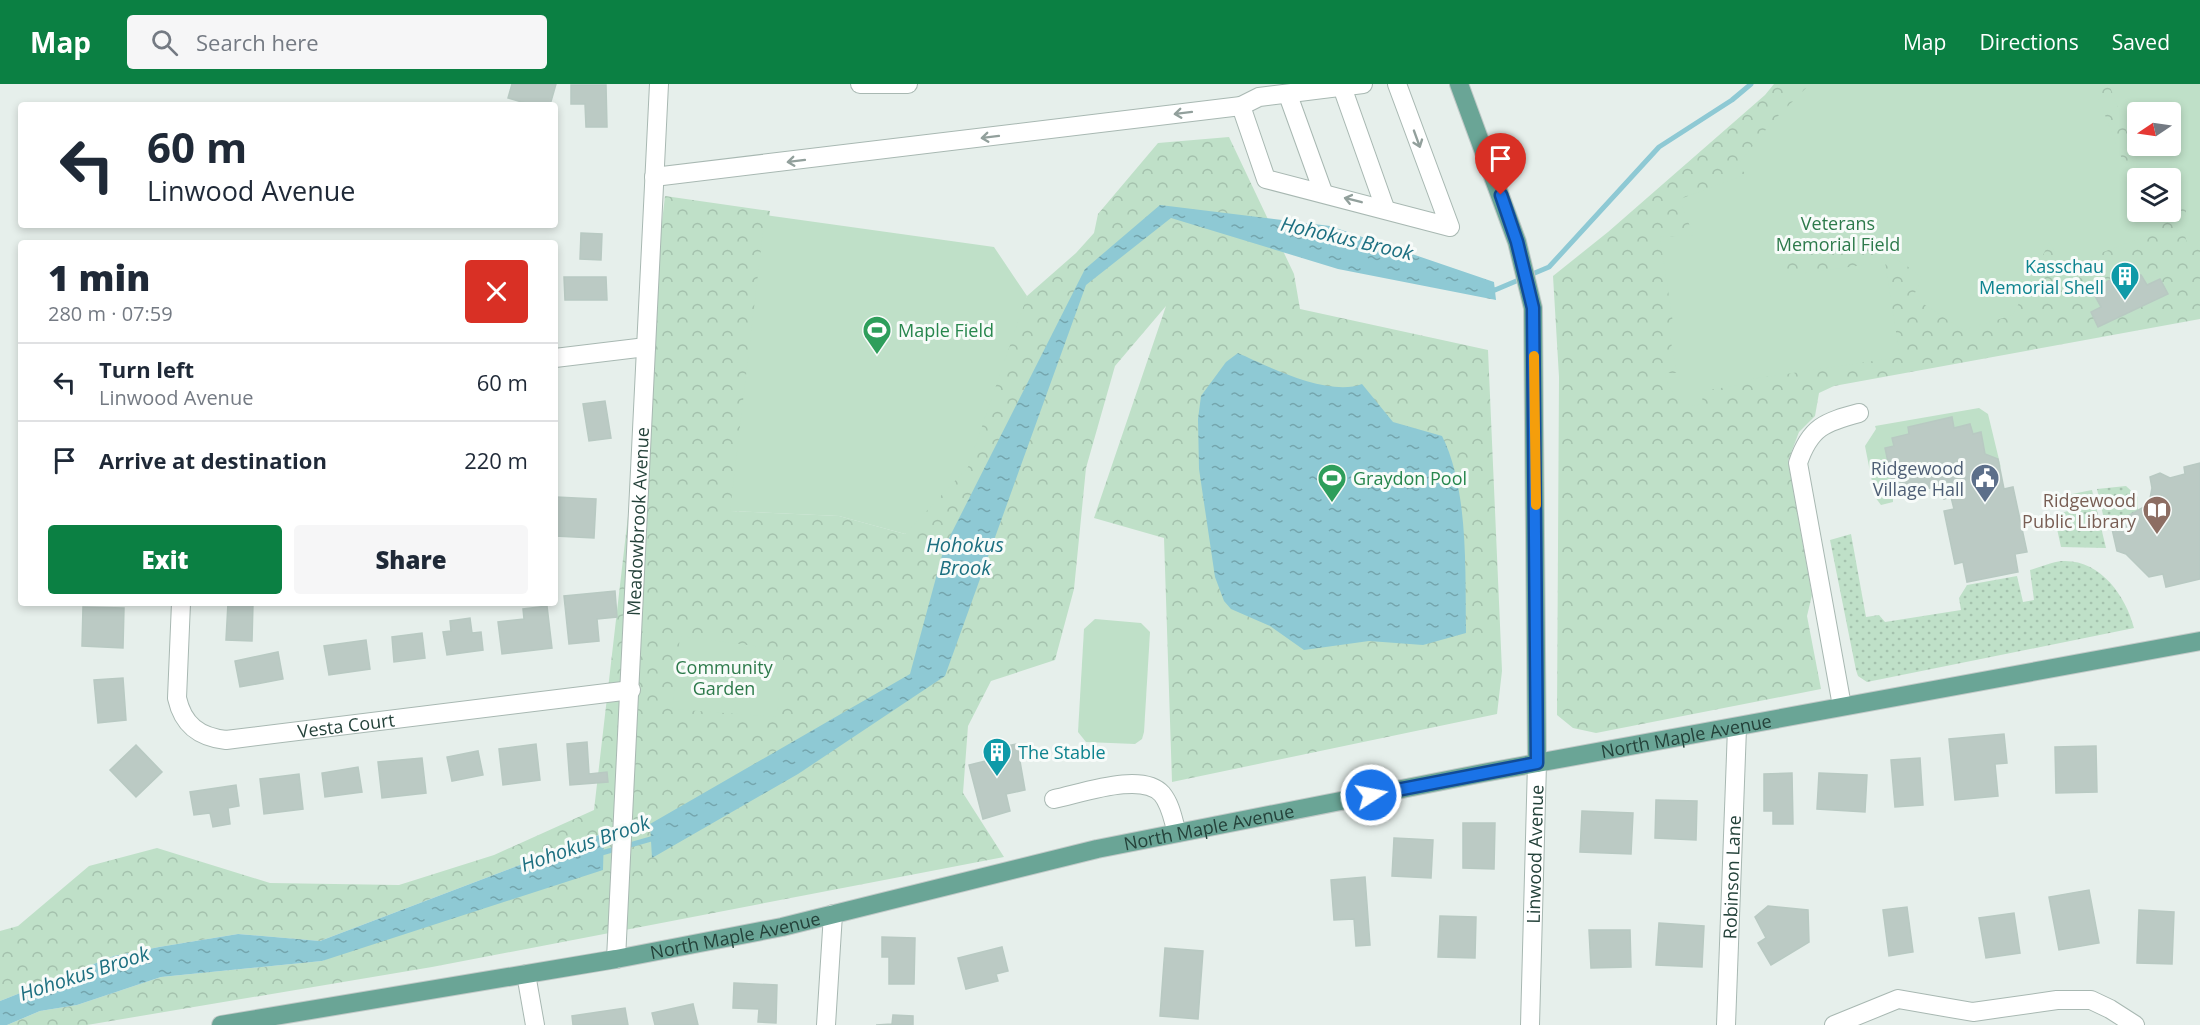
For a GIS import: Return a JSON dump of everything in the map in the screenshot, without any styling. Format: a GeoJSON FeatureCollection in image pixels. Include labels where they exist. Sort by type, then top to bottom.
{"type":"FeatureCollection","features":[{"type":"Feature","properties":{"kind":"main road","name":"Linwood Avenue"},"geometry":{"type":"LineString","coordinates":[[1459,84],[1517,242],[1530,289],[1536,438],[1537,763]]}},
{"type":"Feature","properties":{"kind":"main road","name":"North Maple Avenue"},"geometry":{"type":"LineString","coordinates":[[221,1025],[616,959],[782,927],[1097,849],[1537,763],[1737,728],[1842,705],[2200,641]]}},
{"type":"Feature","properties":{"kind":"street","name":"Meadowbrook Avenue"},"geometry":{"type":"LineString","coordinates":[[616,959],[625,824],[659,84]]}},
{"type":"Feature","properties":{"kind":"street"},"geometry":{"type":"LineString","coordinates":[[860,84],[908,84]]}},
{"type":"Feature","properties":{"kind":"street"},"geometry":{"type":"LineString","coordinates":[[654,177],[1241,106],[1259,91],[1288,95],[1342,85],[1363,84]]}},
{"type":"Feature","properties":{"kind":"street"},"geometry":{"type":"LineString","coordinates":[[1241,106],[1266,179],[1385,208],[1450,227],[1397,84]]}},
{"type":"Feature","properties":{"kind":"street"},"geometry":{"type":"LineString","coordinates":[[1342,85],[1385,208]]}},
{"type":"Feature","properties":{"kind":"street"},"geometry":{"type":"LineString","coordinates":[[1288,95],[1323,192]]}},
{"type":"Feature","properties":{"kind":"street"},"geometry":{"type":"LineString","coordinates":[[558,358],[646,347]]}},
{"type":"Feature","properties":{"kind":"street"},"geometry":{"type":"LineString","coordinates":[[1842,705],[1798,463],[1803,446],[1824,423],[1859,413]]}},
{"type":"Feature","properties":{"kind":"street","name":"Vesta Court"},"geometry":{"type":"LineString","coordinates":[[181,606],[177,698],[180,711],[188,724],[198,733],[211,738],[226,740],[631,690]]}},
{"type":"Feature","properties":{"kind":"street","name":"Robinson Lane"},"geometry":{"type":"LineString","coordinates":[[1726,1025],[1737,728]]}},
{"type":"Feature","properties":{"kind":"street","name":"Linwood Avenue"},"geometry":{"type":"LineString","coordinates":[[1530,1025],[1537,763]]}},
{"type":"Feature","properties":{"kind":"street"},"geometry":{"type":"LineString","coordinates":[[1054,799],[1128,783],[1150,787],[1161,794],[1166,802],[1177,833]]}},
{"type":"Feature","properties":{"kind":"street"},"geometry":{"type":"LineString","coordinates":[[826,1025],[833,914]]}},
{"type":"Feature","properties":{"kind":"street"},"geometry":{"type":"LineString","coordinates":[[526,974],[535,1025]]}},
{"type":"Feature","properties":{"kind":"street"},"geometry":{"type":"LineString","coordinates":[[1834,1025],[1898,999],[1938,1008],[1973,1012],[2057,1000],[2091,1000],[2135,1025]]}},
{"type":"Feature","properties":{"kind":"green space","name":"Veterans Memorial Field"},"geometry":{"type":"Polygon","coordinates":[[[1774,84],[2200,84],[2200,319],[1834,386],[1819,393],[1815,416],[1799,432],[1788,461],[1812,595],[1807,616],[1821,689],[1596,733],[1573,728],[1557,715],[1559,377],[1553,276],[1608,232],[1765,95],[1774,84]]]}},
{"type":"Feature","properties":{"kind":"green space"},"geometry":{"type":"Polygon","coordinates":[[[1810,84],[2105,84],[2098,97],[2127,172],[2127,222],[2146,222],[2151,234],[2061,268],[2050,241],[2013,315],[1963,330],[1913,297],[1922,278],[1907,266],[1850,233],[1851,237],[1780,265],[1791,275],[1885,262],[1900,357],[1752,379],[1751,383],[1703,391],[1702,404],[1688,405],[1673,393],[1665,373],[1677,373],[1669,332],[1673,323],[1660,237],[1693,235],[1680,199],[1747,174],[1736,167],[1772,122],[1810,84]]]}},
{"type":"Feature","properties":{"kind":"green space"},"geometry":{"type":"Polygon","coordinates":[[[2109,84],[2200,84],[2200,249],[2189,248],[2187,243],[2184,228],[2187,207],[2181,209],[2181,168],[2140,168],[2136,156],[2181,156],[2181,102],[2127,102],[2127,132],[2109,84]]]}},
{"type":"Feature","properties":{"kind":"green space"},"geometry":{"type":"Polygon","coordinates":[[[1229,137],[1294,274],[1300,309],[1488,350],[1502,671],[1497,714],[1172,782],[1164,538],[1094,518],[1166,306],[1115,366],[1086,468],[1074,589],[1055,660],[991,681],[968,726],[963,793],[1004,857],[432,967],[87,1025],[7,1025],[40,1011],[77,1005],[161,977],[322,961],[604,833],[320,941],[238,934],[159,947],[114,956],[0,1001],[0,931],[18,926],[89,866],[157,848],[270,883],[399,885],[494,855],[594,810],[665,196],[770,211],[731,511],[839,516],[905,534],[1027,296],[1076,253],[1094,233],[1098,214],[1158,143],[1229,137]]]}},
{"type":"Feature","properties":{"kind":"green space","name":"Maple Field"},"geometry":{"type":"Polygon","coordinates":[[[765,215],[994,247],[1027,296],[968,467],[905,534],[839,516],[730,511],[765,215]]]}},
{"type":"Feature","properties":{"kind":"green space"},"geometry":{"type":"Polygon","coordinates":[[[1979,408],[1988,414],[2001,468],[1997,459],[1985,454],[1981,433],[1973,434],[1970,424],[1954,428],[1952,417],[1908,427],[1909,434],[1893,438],[1893,502],[1881,505],[1875,497],[1865,446],[1876,429],[1875,426],[1979,408]]]}},
{"type":"Feature","properties":{"kind":"green space"},"geometry":{"type":"Polygon","coordinates":[[[2126,486],[2138,497],[2138,512],[2122,518],[2104,519],[2097,489],[2126,486]]]}},
{"type":"Feature","properties":{"kind":"green space"},"geometry":{"type":"Polygon","coordinates":[[[2092,490],[2106,548],[2061,547],[2054,515],[2071,510],[2067,495],[2092,490]]]}},
{"type":"Feature","properties":{"kind":"green space"},"geometry":{"type":"Polygon","coordinates":[[[1851,534],[1866,617],[1879,615],[1885,622],[1961,610],[1959,598],[1967,585],[2017,576],[2023,602],[2034,600],[2030,570],[2062,561],[2088,566],[2109,582],[2125,604],[2134,628],[1867,682],[1858,676],[1856,670],[1830,540],[1851,534]]]}},
{"type":"Feature","properties":{"kind":"green space"},"geometry":{"type":"Polygon","coordinates":[[[1095,619],[1141,623],[1150,632],[1144,732],[1142,739],[1135,744],[1086,742],[1078,732],[1084,629],[1095,619]]]}},
{"type":"Feature","properties":{"kind":"green space","name":"Community Garden"},"geometry":{"type":"Polygon","coordinates":[[[680,636],[784,650],[777,717],[672,709],[680,636]]]}},
{"type":"Feature","properties":{"kind":"water","name":"Hohokus Brook"},"geometry":{"type":"Polygon","coordinates":[[[1160,205],[1330,226],[1494,282],[1496,300],[1338,269],[1171,218],[1086,285],[945,676],[798,774],[652,858],[650,824],[910,674],[944,548],[1085,269],[1160,205]]]}},
{"type":"Feature","properties":{"kind":"water","name":"Graydon Pool"},"geometry":{"type":"Polygon","coordinates":[[[1238,353],[1316,384],[1348,387],[1362,384],[1393,422],[1442,436],[1451,457],[1461,506],[1464,532],[1466,633],[1423,645],[1369,641],[1304,650],[1270,626],[1231,609],[1224,601],[1215,577],[1199,469],[1198,419],[1201,396],[1226,362],[1238,353]]]}},
{"type":"Feature","properties":{"kind":"water","name":"Hohokus Brook"},"geometry":{"type":"Polygon","coordinates":[[[604,833],[603,870],[322,961],[161,977],[77,1005],[40,1011],[7,1025],[0,1025],[0,1001],[114,956],[238,934],[320,941],[604,833]]]}},
{"type":"Feature","properties":{"kind":"building"},"geometry":{"type":"Polygon","coordinates":[[[512,84],[556,84],[551,102],[522,102],[508,98],[512,84]]]}},
{"type":"Feature","properties":{"kind":"building"},"geometry":{"type":"Polygon","coordinates":[[[571,85],[606,85],[607,127],[586,127],[585,104],[571,104],[571,85]]]}},
{"type":"Feature","properties":{"kind":"building"},"geometry":{"type":"Polygon","coordinates":[[[581,233],[602,234],[601,260],[580,259],[581,233]]]}},
{"type":"Feature","properties":{"kind":"building","name":"Kasschau Memorial Shell"},"geometry":{"type":"Polygon","coordinates":[[[2128,274],[2141,275],[2147,285],[2160,279],[2168,294],[2098,327],[2091,312],[2101,307],[2095,296],[2108,281],[2128,274]]]}},
{"type":"Feature","properties":{"kind":"building"},"geometry":{"type":"Polygon","coordinates":[[[564,277],[606,277],[607,300],[565,300],[564,277]]]}},
{"type":"Feature","properties":{"kind":"building"},"geometry":{"type":"Polygon","coordinates":[[[605,401],[611,438],[589,441],[583,404],[605,401]]]}},
{"type":"Feature","properties":{"kind":"building","name":"Ridgewood Village Hall"},"geometry":{"type":"Polygon","coordinates":[[[1952,417],[1954,428],[1970,424],[1973,434],[1981,432],[1985,454],[1998,459],[2004,489],[2013,487],[2027,552],[2015,554],[2018,572],[1967,582],[1963,562],[1955,564],[1944,511],[1954,509],[1951,497],[1944,499],[1941,486],[1925,489],[1926,495],[1912,498],[1911,491],[1895,495],[1885,448],[1894,446],[1892,438],[1909,434],[1908,427],[1952,417]]]}},
{"type":"Feature","properties":{"kind":"building","name":"Ridgewood Public Library"},"geometry":{"type":"Polygon","coordinates":[[[2200,463],[2200,579],[2166,587],[2163,574],[2149,577],[2126,554],[2117,551],[2110,520],[2128,516],[2149,504],[2152,488],[2150,477],[2160,473],[2170,478],[2185,474],[2184,467],[2200,463]]]}},
{"type":"Feature","properties":{"kind":"building"},"geometry":{"type":"Polygon","coordinates":[[[558,497],[596,499],[594,538],[558,536],[558,497]]]}},
{"type":"Feature","properties":{"kind":"building"},"geometry":{"type":"Polygon","coordinates":[[[615,591],[617,617],[597,619],[599,641],[569,644],[564,596],[615,591]]]}},
{"type":"Feature","properties":{"kind":"building"},"geometry":{"type":"Polygon","coordinates":[[[228,606],[253,606],[252,641],[226,640],[228,606]]]}},
{"type":"Feature","properties":{"kind":"building"},"geometry":{"type":"Polygon","coordinates":[[[547,606],[552,648],[502,654],[498,622],[524,619],[523,609],[547,606]]]}},
{"type":"Feature","properties":{"kind":"building"},"geometry":{"type":"Polygon","coordinates":[[[83,607],[124,608],[123,648],[82,646],[83,607]]]}},
{"type":"Feature","properties":{"kind":"building"},"geometry":{"type":"Polygon","coordinates":[[[470,618],[472,633],[481,632],[483,650],[447,655],[443,632],[451,631],[450,621],[470,618]]]}},
{"type":"Feature","properties":{"kind":"building"},"geometry":{"type":"Polygon","coordinates":[[[422,633],[425,658],[394,662],[392,637],[422,633]]]}},
{"type":"Feature","properties":{"kind":"building"},"geometry":{"type":"Polygon","coordinates":[[[366,640],[370,669],[329,675],[324,646],[366,640]]]}},
{"type":"Feature","properties":{"kind":"building"},"geometry":{"type":"Polygon","coordinates":[[[278,652],[283,679],[240,687],[235,661],[278,652]]]}},
{"type":"Feature","properties":{"kind":"building"},"geometry":{"type":"Polygon","coordinates":[[[123,678],[126,720],[98,723],[94,680],[123,678]]]}},
{"type":"Feature","properties":{"kind":"building"},"geometry":{"type":"Polygon","coordinates":[[[2004,734],[2007,763],[1995,764],[1998,796],[1955,800],[1949,739],[2004,734]]]}},
{"type":"Feature","properties":{"kind":"building"},"geometry":{"type":"Polygon","coordinates":[[[587,742],[589,774],[607,772],[608,782],[570,785],[567,744],[587,742]]]}},
{"type":"Feature","properties":{"kind":"building"},"geometry":{"type":"Polygon","coordinates":[[[536,744],[540,780],[503,785],[499,749],[536,744]]]}},
{"type":"Feature","properties":{"kind":"building","name":"The Stable"},"geometry":{"type":"Polygon","coordinates":[[[1017,744],[1025,790],[1006,794],[1010,811],[983,819],[969,765],[998,758],[996,748],[1017,744]]]}},
{"type":"Feature","properties":{"kind":"building"},"geometry":{"type":"Polygon","coordinates":[[[136,745],[162,772],[136,797],[110,770],[136,745]]]}},
{"type":"Feature","properties":{"kind":"building"},"geometry":{"type":"Polygon","coordinates":[[[2096,746],[2097,792],[2056,793],[2055,747],[2096,746]]]}},
{"type":"Feature","properties":{"kind":"building"},"geometry":{"type":"Polygon","coordinates":[[[478,751],[483,775],[452,781],[447,757],[478,751]]]}},
{"type":"Feature","properties":{"kind":"building"},"geometry":{"type":"Polygon","coordinates":[[[422,758],[426,793],[382,798],[378,762],[422,758]]]}},
{"type":"Feature","properties":{"kind":"building"},"geometry":{"type":"Polygon","coordinates":[[[1920,758],[1923,805],[1895,807],[1891,760],[1920,758]]]}},
{"type":"Feature","properties":{"kind":"building"},"geometry":{"type":"Polygon","coordinates":[[[358,767],[362,792],[325,797],[322,773],[358,767]]]}},
{"type":"Feature","properties":{"kind":"building"},"geometry":{"type":"Polygon","coordinates":[[[1792,773],[1793,824],[1773,824],[1773,811],[1764,811],[1764,774],[1792,773]]]}},
{"type":"Feature","properties":{"kind":"building"},"geometry":{"type":"Polygon","coordinates":[[[1819,773],[1867,775],[1865,812],[1817,809],[1819,773]]]}},
{"type":"Feature","properties":{"kind":"building"},"geometry":{"type":"Polygon","coordinates":[[[299,774],[303,809],[264,814],[260,779],[299,774]]]}},
{"type":"Feature","properties":{"kind":"building"},"geometry":{"type":"Polygon","coordinates":[[[236,785],[239,806],[228,808],[230,824],[213,827],[210,813],[194,815],[190,792],[236,785]]]}},
{"type":"Feature","properties":{"kind":"building"},"geometry":{"type":"Polygon","coordinates":[[[1656,800],[1697,801],[1696,840],[1655,838],[1656,800]]]}},
{"type":"Feature","properties":{"kind":"building"},"geometry":{"type":"Polygon","coordinates":[[[1582,811],[1633,813],[1631,854],[1580,852],[1582,811]]]}},
{"type":"Feature","properties":{"kind":"building"},"geometry":{"type":"Polygon","coordinates":[[[1463,823],[1495,823],[1494,869],[1463,868],[1463,823]]]}},
{"type":"Feature","properties":{"kind":"building"},"geometry":{"type":"Polygon","coordinates":[[[1394,838],[1433,840],[1431,878],[1392,876],[1394,838]]]}},
{"type":"Feature","properties":{"kind":"building"},"geometry":{"type":"Polygon","coordinates":[[[1365,877],[1370,945],[1356,946],[1354,919],[1334,920],[1331,880],[1365,877]]]}},
{"type":"Feature","properties":{"kind":"building"},"geometry":{"type":"Polygon","coordinates":[[[2089,890],[2099,943],[2059,950],[2049,897],[2089,890]]]}},
{"type":"Feature","properties":{"kind":"building"},"geometry":{"type":"Polygon","coordinates":[[[1768,906],[1808,910],[1809,942],[1771,965],[1758,943],[1766,938],[1755,917],[1768,906]]]}},
{"type":"Feature","properties":{"kind":"building"},"geometry":{"type":"Polygon","coordinates":[[[1907,907],[1913,952],[1889,956],[1883,910],[1907,907]]]}},
{"type":"Feature","properties":{"kind":"building"},"geometry":{"type":"Polygon","coordinates":[[[2139,910],[2174,912],[2172,964],[2137,963],[2139,910]]]}},
{"type":"Feature","properties":{"kind":"building"},"geometry":{"type":"Polygon","coordinates":[[[2014,913],[2020,953],[1986,958],[1979,918],[2014,913]]]}},
{"type":"Feature","properties":{"kind":"building"},"geometry":{"type":"Polygon","coordinates":[[[1440,916],[1476,917],[1475,958],[1438,957],[1440,916]]]}},
{"type":"Feature","properties":{"kind":"building"},"geometry":{"type":"Polygon","coordinates":[[[1659,923],[1704,926],[1702,967],[1656,965],[1659,923]]]}},
{"type":"Feature","properties":{"kind":"building"},"geometry":{"type":"Polygon","coordinates":[[[1589,930],[1630,930],[1631,967],[1591,968],[1589,930]]]}},
{"type":"Feature","properties":{"kind":"building"},"geometry":{"type":"Polygon","coordinates":[[[882,937],[915,938],[914,984],[889,984],[889,957],[882,957],[882,937]]]}},
{"type":"Feature","properties":{"kind":"building"},"geometry":{"type":"Polygon","coordinates":[[[1002,947],[1008,971],[996,974],[998,981],[966,989],[958,958],[1002,947]]]}},
{"type":"Feature","properties":{"kind":"building"},"geometry":{"type":"Polygon","coordinates":[[[1165,948],[1203,951],[1198,1019],[1160,1016],[1165,948]]]}},
{"type":"Feature","properties":{"kind":"building"},"geometry":{"type":"Polygon","coordinates":[[[734,983],[777,985],[776,1023],[758,1022],[759,1009],[733,1008],[734,983]]]}},
{"type":"Feature","properties":{"kind":"building"},"geometry":{"type":"Polygon","coordinates":[[[693,1004],[698,1025],[655,1025],[652,1013],[693,1004]]]}},
{"type":"Feature","properties":{"kind":"building"},"geometry":{"type":"Polygon","coordinates":[[[625,1008],[628,1025],[573,1025],[572,1016],[625,1008]]]}},
{"type":"Feature","properties":{"kind":"building"},"geometry":{"type":"Polygon","coordinates":[[[893,1015],[913,1016],[913,1025],[876,1025],[892,1024],[893,1015]]]}},
{"type":"Feature","properties":{"kind":"waterway","name":"Hohokus Brook"},"geometry":{"type":"LineString","coordinates":[[1530,275],[1549,267],[1659,147],[1732,100],[1751,84]]}},
{"type":"Feature","properties":{"kind":"waterway","name":"Hohokus Brook"},"geometry":{"type":"LineString","coordinates":[[1491,289],[1495,290],[1521,279]]}},
{"type":"Feature","properties":{"kind":"waterway","name":"Hohokus Brook"},"geometry":{"type":"LineString","coordinates":[[598,854],[658,837]]}},
{"type":"Feature","properties":{"kind":"slow traffic"},"geometry":{"type":"LineString","coordinates":[[1534,356],[1536,505]]}},
{"type":"Feature","properties":{"kind":"place","name":"Kasschau Memorial Shell"},"geometry":{"type":"Point","coordinates":[2125,302]}},
{"type":"Feature","properties":{"kind":"place","name":"Maple Field"},"geometry":{"type":"Point","coordinates":[877,356]}},
{"type":"Feature","properties":{"kind":"place","name":"Graydon Pool"},"geometry":{"type":"Point","coordinates":[1332,504]}},
{"type":"Feature","properties":{"kind":"place","name":"Ridgewood Village Hall"},"geometry":{"type":"Point","coordinates":[1985,504]}},
{"type":"Feature","properties":{"kind":"place","name":"Ridgewood Public Library"},"geometry":{"type":"Point","coordinates":[2157,536]}},
{"type":"Feature","properties":{"kind":"place","name":"The Stable"},"geometry":{"type":"Point","coordinates":[997,778]}},
{"type":"Feature","properties":{"kind":"route"},"geometry":{"type":"LineString","coordinates":[[1371,795],[1537,763],[1536,438],[1533,308],[1517,242],[1501,195]]}}]}
